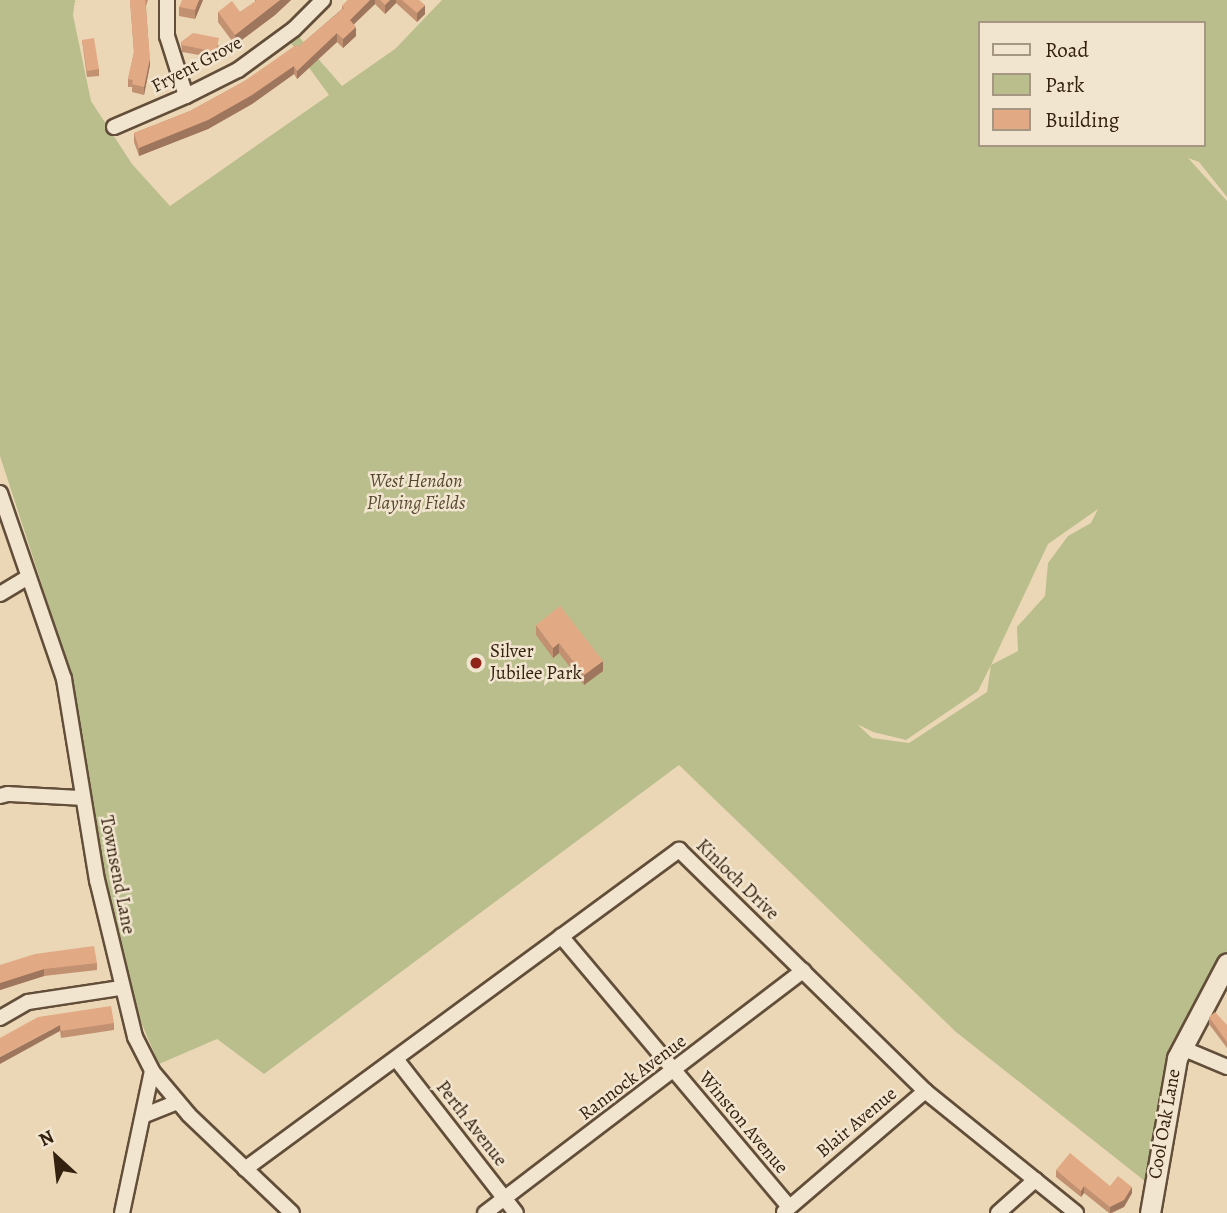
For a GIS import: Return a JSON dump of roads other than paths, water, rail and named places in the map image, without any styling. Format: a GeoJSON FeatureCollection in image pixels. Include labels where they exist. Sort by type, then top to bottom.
{"type":"FeatureCollection","features":[{"type":"Feature","properties":{"kind":"street"},"geometry":{"type":"LineString","coordinates":[[167,0],[167,36],[186,96]]}},
{"type":"Feature","properties":{"kind":"street","name":"Fryent Grove"},"geometry":{"type":"LineString","coordinates":[[114,127],[238,70],[294,29],[323,0]]}},
{"type":"Feature","properties":{"kind":"street","name":"Townsend Lane"},"geometry":{"type":"LineString","coordinates":[[0,493],[27,578],[64,679],[82,798],[121,988],[135,1037],[152,1071],[177,1102],[292,1213]]}},
{"type":"Feature","properties":{"kind":"street"},"geometry":{"type":"LineString","coordinates":[[0,594],[27,578]]}},
{"type":"Feature","properties":{"kind":"street"},"geometry":{"type":"LineString","coordinates":[[0,796],[8,794],[82,798]]}},
{"type":"Feature","properties":{"kind":"street","name":"Kinloch Drive"},"geometry":{"type":"LineString","coordinates":[[245,1169],[679,849],[925,1091],[1076,1213]]}},
{"type":"Feature","properties":{"kind":"street","name":"Winston Avenue"},"geometry":{"type":"LineString","coordinates":[[561,936],[786,1210]]}},
{"type":"Feature","properties":{"kind":"street","name":"Cool Oak Lane"},"geometry":{"type":"LineString","coordinates":[[1150,1213],[1174,1070],[1182,1048],[1227,963]]}},
{"type":"Feature","properties":{"kind":"street","name":"Rannock Avenue"},"geometry":{"type":"LineString","coordinates":[[485,1213],[803,971]]}},
{"type":"Feature","properties":{"kind":"street"},"geometry":{"type":"LineString","coordinates":[[0,1018],[28,1002],[121,988]]}},
{"type":"Feature","properties":{"kind":"street"},"geometry":{"type":"LineString","coordinates":[[1182,1048],[1227,1068]]}},
{"type":"Feature","properties":{"kind":"street","name":"Perth Avenue"},"geometry":{"type":"LineString","coordinates":[[396,1059],[516,1213]]}},
{"type":"Feature","properties":{"kind":"street"},"geometry":{"type":"LineString","coordinates":[[122,1213],[145,1115],[152,1071]]}},
{"type":"Feature","properties":{"kind":"street","name":"Blair Avenue"},"geometry":{"type":"LineString","coordinates":[[786,1210],[925,1091]]}},
{"type":"Feature","properties":{"kind":"street"},"geometry":{"type":"LineString","coordinates":[[145,1115],[177,1102]]}},
{"type":"Feature","properties":{"kind":"street"},"geometry":{"type":"LineString","coordinates":[[998,1213],[1035,1180]]}},
{"type":"Feature","properties":{"kind":"place","name":"Silver Jubilee Park"},"geometry":{"type":"Point","coordinates":[476,663]}},
{"type":"Feature","properties":{"kind":"park label","name":"West Hendon Playing Fields"},"geometry":{"type":"Point","coordinates":[416,493]}}]}
